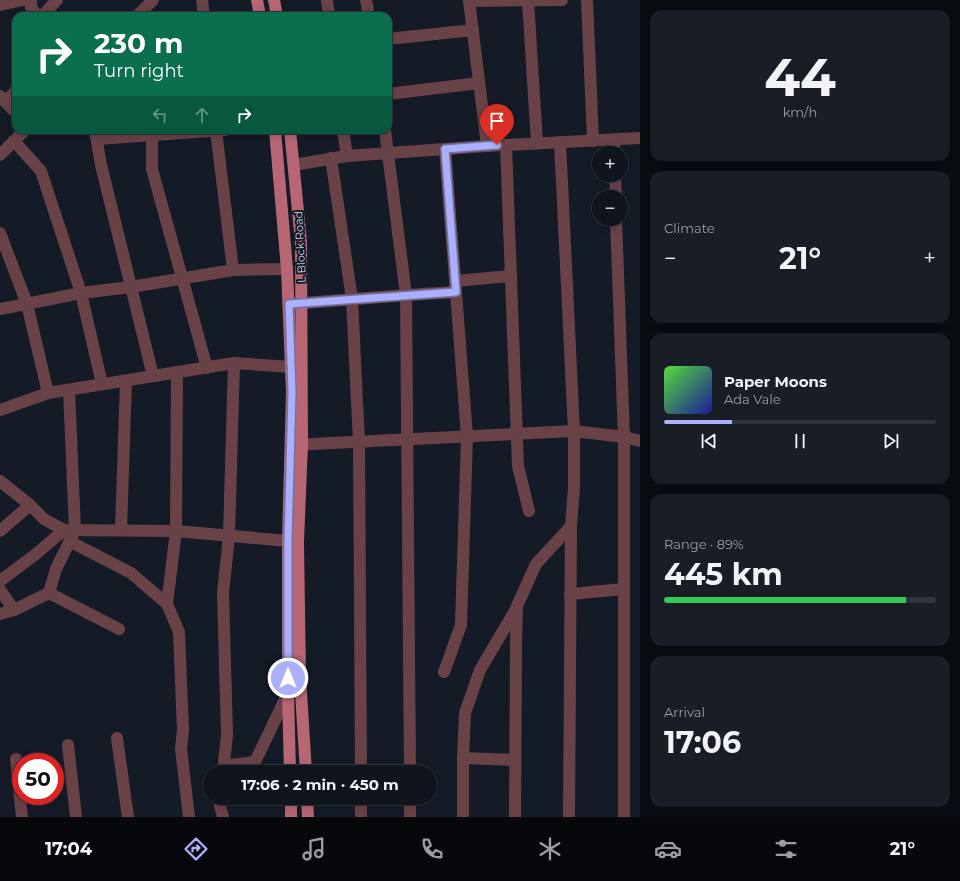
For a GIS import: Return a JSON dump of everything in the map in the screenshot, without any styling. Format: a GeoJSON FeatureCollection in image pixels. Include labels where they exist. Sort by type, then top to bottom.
{"type":"FeatureCollection","features":[{"type":"Feature","properties":{"kind":"main road"},"geometry":{"type":"LineString","coordinates":[[257,0],[259,12]]}},
{"type":"Feature","properties":{"kind":"main road"},"geometry":{"type":"LineString","coordinates":[[274,0],[276,12]]}},
{"type":"Feature","properties":{"kind":"main road","name":"L Block Road"},"geometry":{"type":"LineString","coordinates":[[275,134],[287,269],[296,444],[300,677],[306,765]]}},
{"type":"Feature","properties":{"kind":"main road","name":"L Block Road"},"geometry":{"type":"LineString","coordinates":[[290,134],[301,242],[302,304],[296,444],[288,541],[288,693],[290,765]]}},
{"type":"Feature","properties":{"kind":"main road"},"geometry":{"type":"LineString","coordinates":[[291,805],[291,817]]}},
{"type":"Feature","properties":{"kind":"main road"},"geometry":{"type":"LineString","coordinates":[[307,805],[308,817]]}},
{"type":"Feature","properties":{"kind":"street"},"geometry":{"type":"LineString","coordinates":[[0,5],[23,0]]}},
{"type":"Feature","properties":{"kind":"street"},"geometry":{"type":"LineString","coordinates":[[31,0],[31,7],[34,12]]}},
{"type":"Feature","properties":{"kind":"street"},"geometry":{"type":"LineString","coordinates":[[46,12],[57,0]]}},
{"type":"Feature","properties":{"kind":"street"},"geometry":{"type":"LineString","coordinates":[[202,0],[204,12]]}},
{"type":"Feature","properties":{"kind":"street"},"geometry":{"type":"LineString","coordinates":[[328,0],[330,12]]}},
{"type":"Feature","properties":{"kind":"street"},"geometry":{"type":"LineString","coordinates":[[366,0],[368,12]]}},
{"type":"Feature","properties":{"kind":"street"},"geometry":{"type":"LineString","coordinates":[[487,146],[469,0],[560,0]]}},
{"type":"Feature","properties":{"kind":"street"},"geometry":{"type":"LineString","coordinates":[[586,0],[593,141]]}},
{"type":"Feature","properties":{"kind":"street"},"geometry":{"type":"LineString","coordinates":[[528,1],[537,143]]}},
{"type":"Feature","properties":{"kind":"street"},"geometry":{"type":"LineString","coordinates":[[392,39],[473,30]]}},
{"type":"Feature","properties":{"kind":"street"},"geometry":{"type":"LineString","coordinates":[[392,94],[479,83]]}},
{"type":"Feature","properties":{"kind":"street"},"geometry":{"type":"LineString","coordinates":[[12,93],[3,99],[12,109]]}},
{"type":"Feature","properties":{"kind":"street"},"geometry":{"type":"LineString","coordinates":[[0,155],[21,134]]}},
{"type":"Feature","properties":{"kind":"street"},"geometry":{"type":"LineString","coordinates":[[124,134],[96,135],[101,165],[153,376]]}},
{"type":"Feature","properties":{"kind":"street"},"geometry":{"type":"LineString","coordinates":[[152,134],[152,169],[207,368]]}},
{"type":"Feature","properties":{"kind":"street"},"geometry":{"type":"LineString","coordinates":[[219,134],[233,270]]}},
{"type":"Feature","properties":{"kind":"street"},"geometry":{"type":"LineString","coordinates":[[344,134],[347,156]]}},
{"type":"Feature","properties":{"kind":"street"},"geometry":{"type":"LineString","coordinates":[[386,134],[406,295],[410,765]]}},
{"type":"Feature","properties":{"kind":"street"},"geometry":{"type":"LineString","coordinates":[[294,165],[347,156],[487,146],[640,138]]}},
{"type":"Feature","properties":{"kind":"street"},"geometry":{"type":"LineString","coordinates":[[614,140],[614,146]]}},
{"type":"Feature","properties":{"kind":"street"},"geometry":{"type":"LineString","coordinates":[[14,141],[40,171],[81,293],[102,384]]}},
{"type":"Feature","properties":{"kind":"street"},"geometry":{"type":"LineString","coordinates":[[560,142],[574,431],[574,488],[571,526],[570,594],[569,817]]}},
{"type":"Feature","properties":{"kind":"street"},"geometry":{"type":"LineString","coordinates":[[506,145],[518,466],[529,511]]}},
{"type":"Feature","properties":{"kind":"street"},"geometry":{"type":"LineString","coordinates":[[444,672],[461,625],[467,436],[445,149]]}},
{"type":"Feature","properties":{"kind":"street"},"geometry":{"type":"LineString","coordinates":[[331,158],[352,299],[359,442],[361,765]]}},
{"type":"Feature","properties":{"kind":"street"},"geometry":{"type":"LineString","coordinates":[[616,226],[624,437],[624,817]]}},
{"type":"Feature","properties":{"kind":"street"},"geometry":{"type":"LineString","coordinates":[[0,234],[27,304],[48,393]]}},
{"type":"Feature","properties":{"kind":"street"},"geometry":{"type":"LineString","coordinates":[[0,309],[81,293],[131,288],[233,270],[287,269]]}},
{"type":"Feature","properties":{"kind":"street"},"geometry":{"type":"LineString","coordinates":[[289,304],[406,295],[511,276]]}},
{"type":"Feature","properties":{"kind":"street"},"geometry":{"type":"LineString","coordinates":[[223,765],[227,734],[223,593],[229,536],[234,363]]}},
{"type":"Feature","properties":{"kind":"street"},"geometry":{"type":"LineString","coordinates":[[0,410],[48,393],[234,363],[291,367]]}},
{"type":"Feature","properties":{"kind":"street"},"geometry":{"type":"LineString","coordinates":[[167,604],[176,531],[177,372]]}},
{"type":"Feature","properties":{"kind":"street"},"geometry":{"type":"LineString","coordinates":[[121,530],[126,381]]}},
{"type":"Feature","properties":{"kind":"street"},"geometry":{"type":"LineString","coordinates":[[0,614],[14,610],[49,593],[56,569],[71,542],[69,530],[69,390]]}},
{"type":"Feature","properties":{"kind":"street"},"geometry":{"type":"LineString","coordinates":[[296,444],[574,431],[624,437],[640,441]]}},
{"type":"Feature","properties":{"kind":"street"},"geometry":{"type":"LineString","coordinates":[[0,481],[30,505],[44,519],[69,530],[176,531],[288,541]]}},
{"type":"Feature","properties":{"kind":"street"},"geometry":{"type":"LineString","coordinates":[[0,530],[30,505]]}},
{"type":"Feature","properties":{"kind":"street"},"geometry":{"type":"LineString","coordinates":[[463,817],[465,713],[480,670],[517,606],[536,564],[571,526]]}},
{"type":"Feature","properties":{"kind":"street"},"geometry":{"type":"LineString","coordinates":[[0,582],[69,530]]}},
{"type":"Feature","properties":{"kind":"street"},"geometry":{"type":"LineString","coordinates":[[71,542],[131,573],[167,604],[179,632],[183,730],[181,749],[189,817]]}},
{"type":"Feature","properties":{"kind":"street"},"geometry":{"type":"LineString","coordinates":[[570,594],[624,589]]}},
{"type":"Feature","properties":{"kind":"street"},"geometry":{"type":"LineString","coordinates":[[0,590],[14,610]]}},
{"type":"Feature","properties":{"kind":"street"},"geometry":{"type":"LineString","coordinates":[[49,593],[118,629]]}},
{"type":"Feature","properties":{"kind":"street"},"geometry":{"type":"LineString","coordinates":[[515,817],[517,606]]}},
{"type":"Feature","properties":{"kind":"street"},"geometry":{"type":"LineString","coordinates":[[241,765],[255,762],[288,693]]}},
{"type":"Feature","properties":{"kind":"street"},"geometry":{"type":"LineString","coordinates":[[117,738],[128,817]]}},
{"type":"Feature","properties":{"kind":"street"},"geometry":{"type":"LineString","coordinates":[[68,745],[76,817]]}},
{"type":"Feature","properties":{"kind":"street"},"geometry":{"type":"LineString","coordinates":[[463,758],[515,760]]}},
{"type":"Feature","properties":{"kind":"street"},"geometry":{"type":"LineString","coordinates":[[21,805],[22,817]]}},
{"type":"Feature","properties":{"kind":"street"},"geometry":{"type":"LineString","coordinates":[[219,816],[220,805]]}},
{"type":"Feature","properties":{"kind":"street"},"geometry":{"type":"LineString","coordinates":[[361,805],[361,817]]}},
{"type":"Feature","properties":{"kind":"street"},"geometry":{"type":"LineString","coordinates":[[410,805],[410,817]]}},
{"type":"Feature","properties":{"kind":"route"},"geometry":{"type":"LineString","coordinates":[[288,678],[288,541],[292,392],[289,304],[456,292],[445,149],[497,145]]}}]}
